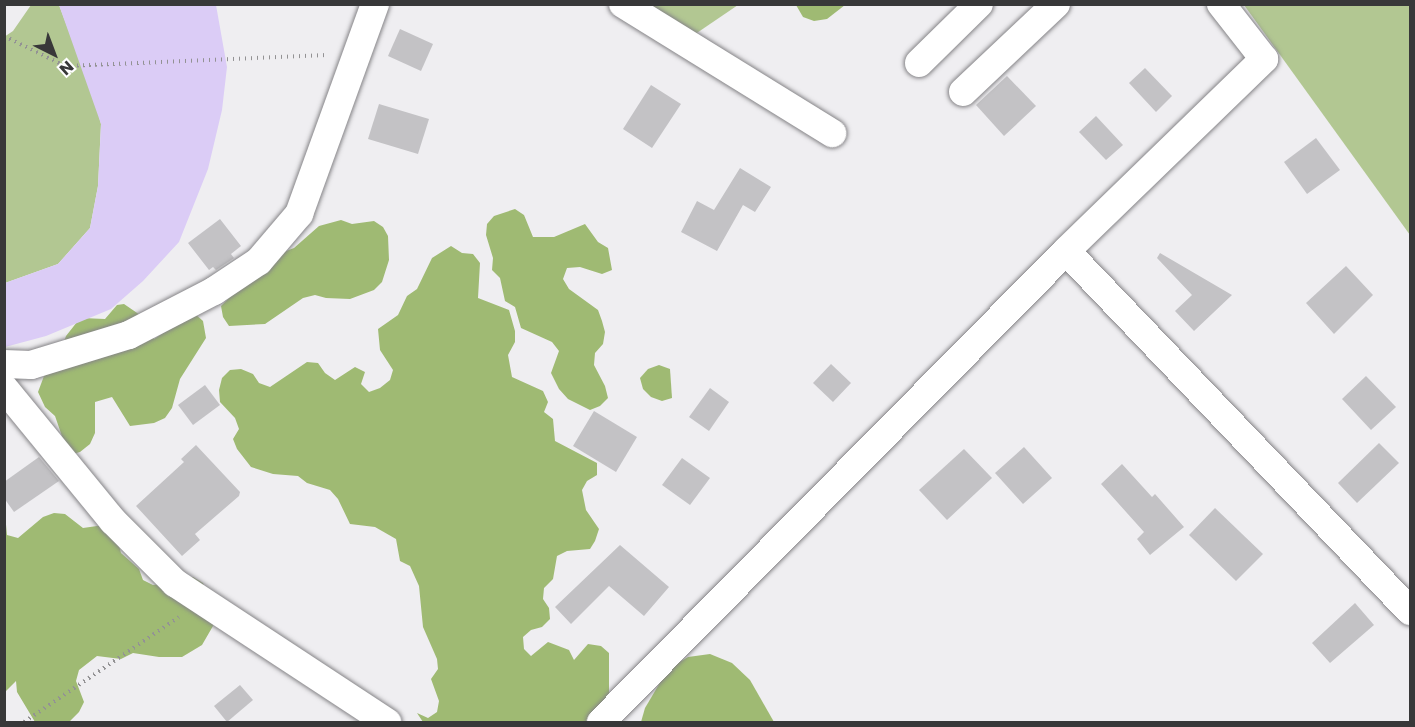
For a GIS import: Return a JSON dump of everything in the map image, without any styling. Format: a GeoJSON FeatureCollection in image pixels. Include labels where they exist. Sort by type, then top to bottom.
{"type":"FeatureCollection","features":[{"type":"Feature","properties":{"kind":"street"},"geometry":{"type":"LineString","coordinates":[[4,364],[31,364],[129,335],[214,291],[259,261],[299,214],[375,4]]}},
{"type":"Feature","properties":{"kind":"street"},"geometry":{"type":"LineString","coordinates":[[623,4],[832,133]]}},
{"type":"Feature","properties":{"kind":"street"},"geometry":{"type":"LineString","coordinates":[[919,63],[979,4]]}},
{"type":"Feature","properties":{"kind":"street"},"geometry":{"type":"LineString","coordinates":[[963,92],[1056,4]]}},
{"type":"Feature","properties":{"kind":"street"},"geometry":{"type":"LineString","coordinates":[[601,723],[1065,252],[1264,59],[1221,4]]}},
{"type":"Feature","properties":{"kind":"street"},"geometry":{"type":"LineString","coordinates":[[1065,252],[1410,611]]}},
{"type":"Feature","properties":{"kind":"street"},"geometry":{"type":"LineString","coordinates":[[4,388],[113,521],[175,583],[387,723]]}},
{"type":"Feature","properties":{"kind":"path"},"geometry":{"type":"LineString","coordinates":[[4,36],[65,66],[233,57],[358,54]]}},
{"type":"Feature","properties":{"kind":"path"},"geometry":{"type":"LineString","coordinates":[[24,723],[202,601]]}},
{"type":"Feature","properties":{"kind":"green space"},"geometry":{"type":"Polygon","coordinates":[[[31,5],[59,5],[94,97],[101,124],[98,186],[90,228],[58,264],[5,283],[4,37],[13,31],[31,5]]]}},
{"type":"Feature","properties":{"kind":"green space"},"geometry":{"type":"Polygon","coordinates":[[[639,5],[738,5],[685,41],[639,5]]]}},
{"type":"Feature","properties":{"kind":"green space"},"geometry":{"type":"Polygon","coordinates":[[[796,5],[845,5],[827,19],[814,21],[803,17],[796,5]]]}},
{"type":"Feature","properties":{"kind":"green space"},"geometry":{"type":"Polygon","coordinates":[[[1244,5],[1410,5],[1410,235],[1244,5]]]}},
{"type":"Feature","properties":{"kind":"green space"},"geometry":{"type":"Polygon","coordinates":[[[515,209],[524,215],[533,237],[554,237],[585,224],[598,242],[608,248],[612,270],[602,274],[580,267],[567,268],[563,279],[569,289],[598,310],[602,321],[605,332],[603,344],[595,353],[594,365],[605,386],[608,398],[600,406],[590,410],[568,399],[559,389],[551,373],[559,351],[552,342],[521,328],[515,307],[505,301],[500,278],[492,270],[493,258],[486,235],[487,224],[494,216],[515,209]]]}},
{"type":"Feature","properties":{"kind":"green space"},"geometry":{"type":"Polygon","coordinates":[[[341,220],[352,224],[374,221],[383,227],[388,236],[389,260],[382,282],[374,290],[350,299],[315,295],[303,298],[265,324],[229,326],[223,317],[221,306],[238,289],[273,256],[294,248],[319,226],[341,220]]]}},
{"type":"Feature","properties":{"kind":"green space"},"geometry":{"type":"Polygon","coordinates":[[[451,246],[462,253],[473,254],[480,263],[478,298],[509,310],[515,331],[515,342],[508,355],[512,377],[543,391],[548,402],[544,412],[553,419],[555,441],[597,463],[597,475],[587,481],[582,490],[586,510],[599,529],[595,541],[590,549],[567,551],[557,556],[553,579],[544,588],[543,599],[549,608],[550,619],[542,627],[531,630],[523,637],[524,649],[531,656],[548,642],[569,650],[574,660],[588,644],[601,646],[609,653],[609,701],[595,722],[423,722],[417,713],[428,718],[437,712],[439,701],[431,679],[438,669],[437,659],[423,627],[419,586],[410,566],[400,561],[396,539],[375,527],[350,524],[338,499],[330,490],[307,483],[298,476],[273,474],[251,467],[237,449],[233,439],[239,429],[235,418],[220,402],[219,390],[222,378],[230,370],[241,369],[253,374],[259,383],[270,387],[307,362],[318,363],[325,373],[335,380],[355,367],[365,372],[361,384],[369,392],[380,388],[390,380],[393,370],[380,350],[378,329],[398,315],[407,296],[417,289],[432,258],[451,246]]]}},
{"type":"Feature","properties":{"kind":"green space"},"geometry":{"type":"Polygon","coordinates":[[[124,304],[143,317],[154,339],[194,313],[203,321],[206,338],[180,379],[172,408],[165,418],[154,423],[130,426],[112,397],[95,402],[95,433],[90,444],[80,452],[73,454],[65,445],[55,416],[45,407],[38,392],[44,376],[54,370],[66,336],[77,322],[82,318],[105,319],[117,305],[124,304]]]}},
{"type":"Feature","properties":{"kind":"green space"},"geometry":{"type":"Polygon","coordinates":[[[659,365],[670,369],[672,398],[662,401],[651,397],[643,389],[640,378],[648,369],[659,365]]]}},
{"type":"Feature","properties":{"kind":"green space"},"geometry":{"type":"Polygon","coordinates":[[[54,513],[65,514],[83,528],[104,525],[118,542],[121,553],[139,569],[143,580],[153,585],[175,583],[182,577],[193,577],[203,583],[215,615],[213,626],[202,645],[182,657],[159,657],[133,653],[121,659],[97,656],[79,670],[76,681],[84,702],[79,712],[69,722],[35,722],[17,692],[16,681],[5,692],[5,514],[7,535],[18,538],[43,517],[54,513]]]}},
{"type":"Feature","properties":{"kind":"green space"},"geometry":{"type":"Polygon","coordinates":[[[710,654],[732,663],[750,680],[774,722],[641,722],[645,708],[668,669],[688,657],[710,654]]]}},
{"type":"Feature","properties":{"kind":"shaded area"},"geometry":{"type":"Polygon","coordinates":[[[59,5],[216,5],[227,67],[222,110],[208,169],[179,242],[143,281],[111,309],[46,336],[5,347],[5,283],[58,264],[90,228],[98,186],[101,124],[59,5]]]}},
{"type":"Feature","properties":{"kind":"building"},"geometry":{"type":"Polygon","coordinates":[[[400,29],[433,44],[421,71],[388,56],[400,29]]]}},
{"type":"Feature","properties":{"kind":"building"},"geometry":{"type":"Polygon","coordinates":[[[1145,68],[1172,96],[1156,112],[1129,83],[1145,68]]]}},
{"type":"Feature","properties":{"kind":"building"},"geometry":{"type":"Polygon","coordinates":[[[1007,76],[1036,106],[1004,136],[976,105],[1007,76]]]}},
{"type":"Feature","properties":{"kind":"building"},"geometry":{"type":"Polygon","coordinates":[[[651,85],[681,104],[652,148],[623,129],[651,85]]]}},
{"type":"Feature","properties":{"kind":"building"},"geometry":{"type":"Polygon","coordinates":[[[379,104],[429,119],[418,154],[368,139],[379,104]]]}},
{"type":"Feature","properties":{"kind":"building"},"geometry":{"type":"Polygon","coordinates":[[[1096,116],[1123,145],[1106,160],[1079,132],[1096,116]]]}},
{"type":"Feature","properties":{"kind":"building"},"geometry":{"type":"Polygon","coordinates":[[[1316,138],[1340,170],[1307,194],[1284,162],[1316,138]]]}},
{"type":"Feature","properties":{"kind":"building"},"geometry":{"type":"Polygon","coordinates":[[[740,168],[771,187],[755,212],[743,205],[717,251],[681,232],[697,201],[714,210],[740,168]]]}},
{"type":"Feature","properties":{"kind":"building"},"geometry":{"type":"Polygon","coordinates":[[[220,219],[241,246],[231,254],[234,258],[216,270],[213,267],[209,270],[188,243],[220,219]]]}},
{"type":"Feature","properties":{"kind":"building"},"geometry":{"type":"Polygon","coordinates":[[[1160,253],[1232,295],[1194,331],[1175,311],[1192,295],[1157,258],[1160,253]]]}},
{"type":"Feature","properties":{"kind":"building"},"geometry":{"type":"Polygon","coordinates":[[[1346,266],[1373,295],[1334,334],[1306,303],[1346,266]]]}},
{"type":"Feature","properties":{"kind":"building"},"geometry":{"type":"Polygon","coordinates":[[[831,364],[851,383],[833,402],[813,383],[831,364]]]}},
{"type":"Feature","properties":{"kind":"building"},"geometry":{"type":"Polygon","coordinates":[[[1366,376],[1396,407],[1371,430],[1342,399],[1366,376]]]}},
{"type":"Feature","properties":{"kind":"building"},"geometry":{"type":"Polygon","coordinates":[[[205,385],[220,405],[193,425],[178,405],[205,385]]]}},
{"type":"Feature","properties":{"kind":"building"},"geometry":{"type":"Polygon","coordinates":[[[710,388],[729,402],[709,431],[689,417],[710,388]]]}},
{"type":"Feature","properties":{"kind":"building"},"geometry":{"type":"Polygon","coordinates":[[[594,411],[637,437],[616,472],[573,446],[594,411]]]}},
{"type":"Feature","properties":{"kind":"building"},"geometry":{"type":"Polygon","coordinates":[[[1379,443],[1399,463],[1357,503],[1338,483],[1379,443]]]}},
{"type":"Feature","properties":{"kind":"building"},"geometry":{"type":"Polygon","coordinates":[[[196,445],[240,492],[239,496],[195,534],[200,540],[182,556],[136,506],[184,462],[181,459],[196,445]]]}},
{"type":"Feature","properties":{"kind":"building"},"geometry":{"type":"Polygon","coordinates":[[[1024,447],[1052,478],[1023,504],[995,473],[1024,447]]]}},
{"type":"Feature","properties":{"kind":"building"},"geometry":{"type":"Polygon","coordinates":[[[964,449],[992,478],[947,520],[919,490],[964,449]]]}},
{"type":"Feature","properties":{"kind":"building"},"geometry":{"type":"Polygon","coordinates":[[[39,457],[59,481],[14,512],[4,498],[4,482],[39,457]]]}},
{"type":"Feature","properties":{"kind":"building"},"geometry":{"type":"Polygon","coordinates":[[[682,458],[710,478],[690,505],[662,485],[682,458]]]}},
{"type":"Feature","properties":{"kind":"building"},"geometry":{"type":"Polygon","coordinates":[[[1122,464],[1152,497],[1155,494],[1184,527],[1150,555],[1137,539],[1144,532],[1101,484],[1122,464]]]}},
{"type":"Feature","properties":{"kind":"building"},"geometry":{"type":"Polygon","coordinates":[[[1215,508],[1263,554],[1236,581],[1189,535],[1215,508]]]}},
{"type":"Feature","properties":{"kind":"building"},"geometry":{"type":"Polygon","coordinates":[[[620,545],[669,587],[644,616],[609,586],[571,624],[555,607],[620,545]]]}},
{"type":"Feature","properties":{"kind":"building"},"geometry":{"type":"Polygon","coordinates":[[[1355,603],[1374,625],[1330,663],[1312,643],[1355,603]]]}},
{"type":"Feature","properties":{"kind":"building"},"geometry":{"type":"Polygon","coordinates":[[[240,685],[253,700],[227,722],[214,706],[240,685]]]}}]}
